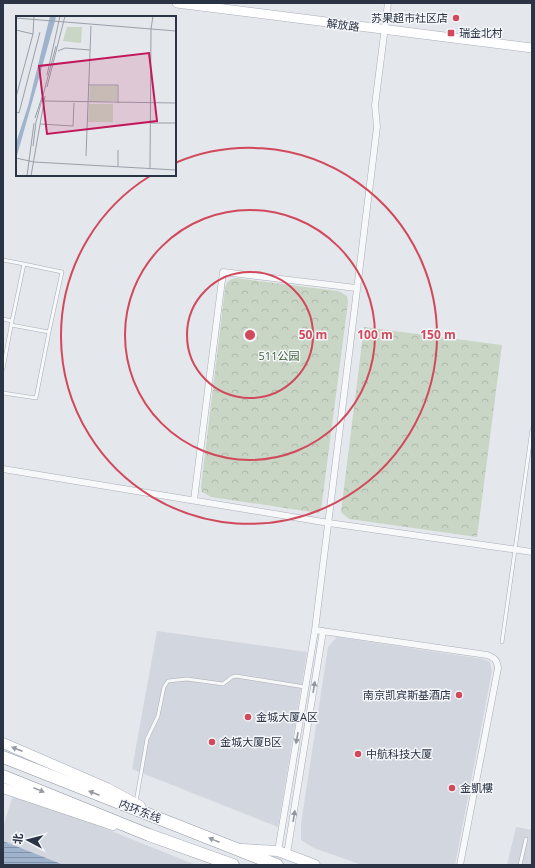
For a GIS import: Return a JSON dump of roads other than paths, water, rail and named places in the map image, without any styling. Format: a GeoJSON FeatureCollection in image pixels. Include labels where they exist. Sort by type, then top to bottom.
{"type":"FeatureCollection","features":[{"type":"Feature","properties":{"kind":"highway","name":"内环东线"},"geometry":{"type":"LineString","coordinates":[[3,757],[277,865]]}},
{"type":"Feature","properties":{"kind":"highway","name":"内环东线"},"geometry":{"type":"LineString","coordinates":[[3,776],[149,835],[230,864]]}},
{"type":"Feature","properties":{"kind":"main road"},"geometry":{"type":"LineString","coordinates":[[3,743],[107,788],[171,823]]}},
{"type":"Feature","properties":{"kind":"main road"},"geometry":{"type":"LineString","coordinates":[[3,788],[93,820],[149,835]]}},
{"type":"Feature","properties":{"kind":"main road"},"geometry":{"type":"LineString","coordinates":[[234,848],[283,853],[315,865]]}},
{"type":"Feature","properties":{"kind":"street","name":"解放路"},"geometry":{"type":"LineString","coordinates":[[177,3],[224,6],[384,30],[532,48]]}},
{"type":"Feature","properties":{"kind":"street"},"geometry":{"type":"LineString","coordinates":[[283,853],[329,522],[356,288],[377,127],[375,105],[388,3]]}},
{"type":"Feature","properties":{"kind":"street"},"geometry":{"type":"LineString","coordinates":[[194,500],[223,272],[356,288]]}},
{"type":"Feature","properties":{"kind":"street"},"geometry":{"type":"LineString","coordinates":[[3,469],[329,522],[532,552]]}},
{"type":"Feature","properties":{"kind":"street"},"geometry":{"type":"LineString","coordinates":[[315,630],[494,657],[498,668],[460,865]]}},
{"type":"Feature","properties":{"kind":"street"},"geometry":{"type":"LineString","coordinates":[[283,853],[323,632]]}},
{"type":"Feature","properties":{"kind":"lane"},"geometry":{"type":"LineString","coordinates":[[3,260],[62,272],[36,398],[3,393]]}},
{"type":"Feature","properties":{"kind":"lane"},"geometry":{"type":"LineString","coordinates":[[3,369],[24,264]]}},
{"type":"Feature","properties":{"kind":"lane"},"geometry":{"type":"LineString","coordinates":[[3,319],[12,321]]}},
{"type":"Feature","properties":{"kind":"lane"},"geometry":{"type":"LineString","coordinates":[[11,325],[49,332]]}},
{"type":"Feature","properties":{"kind":"lane"},"geometry":{"type":"LineString","coordinates":[[502,642],[532,429]]}},
{"type":"Feature","properties":{"kind":"lane"},"geometry":{"type":"LineString","coordinates":[[135,804],[147,739],[158,716],[164,687],[168,681],[187,679],[223,684],[232,677],[236,676],[306,688]]}},
{"type":"Feature","properties":{"kind":"lane"},"geometry":{"type":"LineString","coordinates":[[520,865],[526,839]]}},
{"type":"Feature","properties":{"kind":"water"},"geometry":{"type":"Polygon","coordinates":[[[3,841],[64,865],[3,865],[3,841]]]}},
{"type":"Feature","properties":{"kind":"place","name":"苏果超市社区店"},"geometry":{"type":"Point","coordinates":[456,18]}},
{"type":"Feature","properties":{"kind":"place","name":"瑞金北村"},"geometry":{"type":"Point","coordinates":[451,33]}},
{"type":"Feature","properties":{"kind":"place","name":"南京凯宾斯基酒店"},"geometry":{"type":"Point","coordinates":[459,695]}},
{"type":"Feature","properties":{"kind":"place","name":"金城大厦A区"},"geometry":{"type":"Point","coordinates":[248,717]}},
{"type":"Feature","properties":{"kind":"place","name":"金城大厦B区"},"geometry":{"type":"Point","coordinates":[212,742]}},
{"type":"Feature","properties":{"kind":"place","name":"中航科技大厦"},"geometry":{"type":"Point","coordinates":[358,754]}},
{"type":"Feature","properties":{"kind":"place","name":"金凱樓"},"geometry":{"type":"Point","coordinates":[452,788]}},
{"type":"Feature","properties":{"kind":"park label","name":"511公园"},"geometry":{"type":"Point","coordinates":[279,356]}}]}
